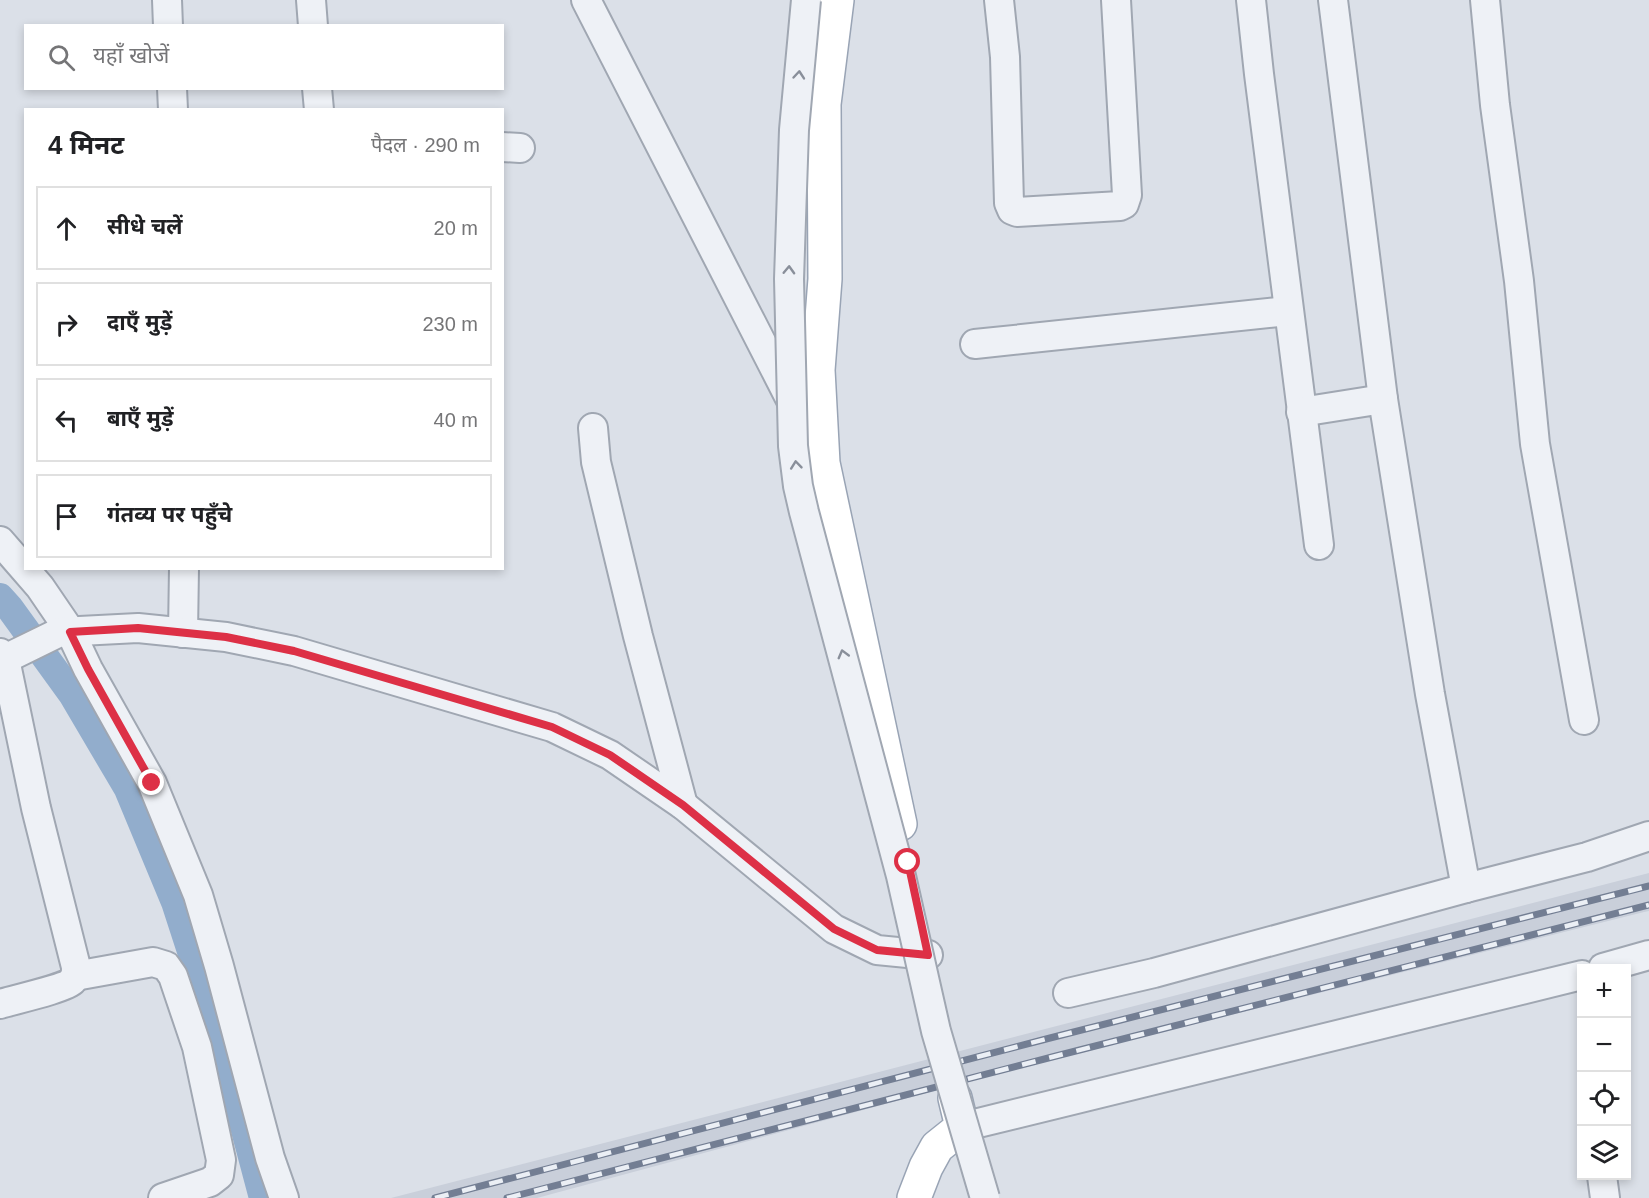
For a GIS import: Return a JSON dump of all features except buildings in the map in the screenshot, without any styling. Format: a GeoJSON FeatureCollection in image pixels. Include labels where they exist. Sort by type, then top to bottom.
{"type":"FeatureCollection","features":[{"type":"Feature","properties":{"kind":"main road"},"geometry":{"type":"LineString","coordinates":[[837,0],[824,104],[825,279],[818,370],[823,463],[928,955],[947,1065],[962,1127],[938,1147],[926,1167],[914,1198]]}},
{"type":"Feature","properties":{"kind":"street"},"geometry":{"type":"LineString","coordinates":[[167,0],[168,24]]}},
{"type":"Feature","properties":{"kind":"street"},"geometry":{"type":"LineString","coordinates":[[311,0],[313,24]]}},
{"type":"Feature","properties":{"kind":"street"},"geometry":{"type":"LineString","coordinates":[[586,0],[823,463]]}},
{"type":"Feature","properties":{"kind":"street"},"geometry":{"type":"LineString","coordinates":[[806,0],[794,130],[789,279],[793,446],[798,486],[902,876],[936,1031],[984,1198]]}},
{"type":"Feature","properties":{"kind":"street"},"geometry":{"type":"LineString","coordinates":[[999,0],[1005,57],[1009,203],[1012,210],[1017,212],[1124,204],[1127,195],[1116,0]]}},
{"type":"Feature","properties":{"kind":"street"},"geometry":{"type":"LineString","coordinates":[[1251,0],[1258,74],[1319,545]]}},
{"type":"Feature","properties":{"kind":"street"},"geometry":{"type":"LineString","coordinates":[[1333,0],[1383,399],[1430,694],[1466,888]]}},
{"type":"Feature","properties":{"kind":"street"},"geometry":{"type":"LineString","coordinates":[[1485,0],[1495,105],[1519,281],[1535,444],[1584,720]]}},
{"type":"Feature","properties":{"kind":"street"},"geometry":{"type":"LineString","coordinates":[[172,90],[173,108]]}},
{"type":"Feature","properties":{"kind":"street"},"geometry":{"type":"LineString","coordinates":[[317,90],[319,108]]}},
{"type":"Feature","properties":{"kind":"street"},"geometry":{"type":"LineString","coordinates":[[975,344],[1288,311]]}},
{"type":"Feature","properties":{"kind":"street"},"geometry":{"type":"LineString","coordinates":[[1301,412],[1383,399]]}},
{"type":"Feature","properties":{"kind":"street"},"geometry":{"type":"LineString","coordinates":[[593,428],[596,462],[638,636],[683,805]]}},
{"type":"Feature","properties":{"kind":"street"},"geometry":{"type":"LineString","coordinates":[[0,541],[24,569]]}},
{"type":"Feature","properties":{"kind":"street"},"geometry":{"type":"LineString","coordinates":[[25,570],[40,587],[152,783],[198,896],[270,1158],[284,1198]]}},
{"type":"Feature","properties":{"kind":"street"},"geometry":{"type":"LineString","coordinates":[[183,633],[184,570]]}},
{"type":"Feature","properties":{"kind":"street"},"geometry":{"type":"LineString","coordinates":[[0,1004],[72,982],[76,967],[36,808],[7,655],[65,632],[138,628],[226,637],[294,651],[552,727],[610,755],[683,805],[834,929],[877,950],[928,955]]}},
{"type":"Feature","properties":{"kind":"street"},"geometry":{"type":"LineString","coordinates":[[1068,993],[1154,973],[1587,857],[1649,836]]}},
{"type":"Feature","properties":{"kind":"street"},"geometry":{"type":"LineString","coordinates":[[1619,964],[1649,955]]}},
{"type":"Feature","properties":{"kind":"street"},"geometry":{"type":"LineString","coordinates":[[75,976],[153,962],[166,966],[173,976],[196,1047],[221,1160],[219,1174],[210,1182],[163,1198]]}},
{"type":"Feature","properties":{"kind":"street"},"geometry":{"type":"LineString","coordinates":[[962,1127],[1577,976]]}},
{"type":"Feature","properties":{"kind":"street"},"geometry":{"type":"LineString","coordinates":[[1603,1180],[1605,1198]]}},
{"type":"Feature","properties":{"kind":"shaded area"},"geometry":{"type":"Polygon","coordinates":[[[1649,873],[1649,911],[1026,1066],[537,1198],[391,1198],[1649,873]]]}},
{"type":"Feature","properties":{"kind":"waterway"},"geometry":{"type":"LineString","coordinates":[[0,597],[72,694],[128,789],[175,902],[226,1059],[263,1198]]}},
{"type":"Feature","properties":{"kind":"railway"},"geometry":{"type":"LineString","coordinates":[[435,1198],[1050,1038],[1649,886]]}},
{"type":"Feature","properties":{"kind":"railway"},"geometry":{"type":"LineString","coordinates":[[507,1198],[1649,905]]}},
{"type":"Feature","properties":{"kind":"route"},"geometry":{"type":"LineString","coordinates":[[152,783],[88,669],[70,632],[138,628],[226,637],[294,651],[552,727],[610,755],[683,805],[834,929],[877,950],[928,955],[908,862]]}}]}
